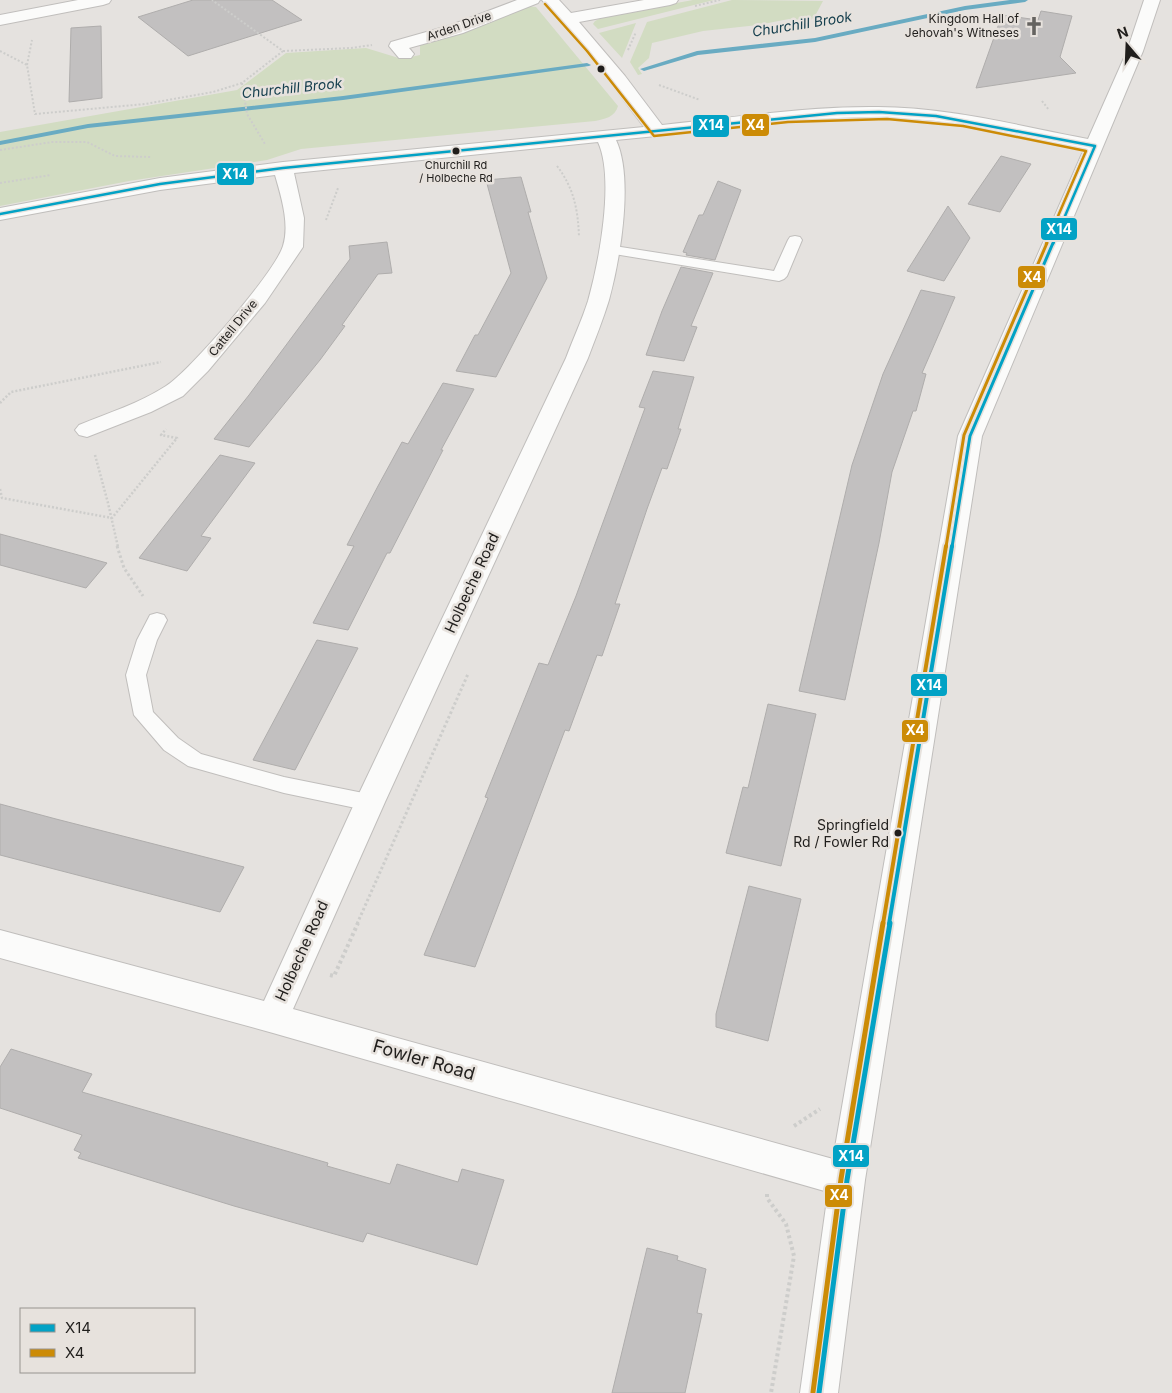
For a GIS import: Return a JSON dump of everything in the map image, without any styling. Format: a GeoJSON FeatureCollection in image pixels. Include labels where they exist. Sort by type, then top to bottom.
{"type":"FeatureCollection","features":[{"type":"Feature","properties":{"kind":"street"},"geometry":{"type":"LineString","coordinates":[[0,20],[103,0]]}},
{"type":"Feature","properties":{"kind":"street","name":"Arden Drive"},"geometry":{"type":"LineString","coordinates":[[401,50],[532,0]]}},
{"type":"Feature","properties":{"kind":"street"},"geometry":{"type":"LineString","coordinates":[[550,0],[618,80],[656,130]]}},
{"type":"Feature","properties":{"kind":"street"},"geometry":{"type":"LineString","coordinates":[[568,19],[670,0]]}},
{"type":"Feature","properties":{"kind":"street"},"geometry":{"type":"LineString","coordinates":[[819,1393],[847,1180],[970,436],[1136,50],[1152,0]]}},
{"type":"Feature","properties":{"kind":"street"},"geometry":{"type":"LineString","coordinates":[[0,214],[160,184],[283,168],[837,113],[879,112],[936,116],[1095,146]]}},
{"type":"Feature","properties":{"kind":"street","name":"Holbeche Road"},"geometry":{"type":"LineString","coordinates":[[273,1018],[370,802],[577,358],[598,300],[608,249],[613,200],[614,163],[611,149],[604,136]]}},
{"type":"Feature","properties":{"kind":"street","name":"Cattell Drive"},"geometry":{"type":"LineString","coordinates":[[87,430],[176,391],[207,361],[281,269],[292,249],[295,232],[283,168]]}},
{"type":"Feature","properties":{"kind":"street","name":"Fowler Road"},"geometry":{"type":"LineString","coordinates":[[0,944],[273,1018],[847,1180]]}},
{"type":"Feature","properties":{"kind":"lane"},"geometry":{"type":"LineString","coordinates":[[608,249],[779,276],[795,240]]}},
{"type":"Feature","properties":{"kind":"lane"},"geometry":{"type":"LineString","coordinates":[[157,620],[147,640],[136,675],[144,715],[171,744],[195,760],[284,786],[370,802]]}},
{"type":"Feature","properties":{"kind":"path"},"geometry":{"type":"LineString","coordinates":[[212,0],[283,51],[351,48],[393,40],[401,50]]}},
{"type":"Feature","properties":{"kind":"path"},"geometry":{"type":"LineString","coordinates":[[694,7],[720,0]]}},
{"type":"Feature","properties":{"kind":"path"},"geometry":{"type":"LineString","coordinates":[[618,80],[635,77],[624,59],[638,28]]}},
{"type":"Feature","properties":{"kind":"path"},"geometry":{"type":"LineString","coordinates":[[32,44],[27,65],[35,114],[145,104],[213,92],[242,83],[283,51]]}},
{"type":"Feature","properties":{"kind":"path"},"geometry":{"type":"LineString","coordinates":[[0,51],[27,65]]}},
{"type":"Feature","properties":{"kind":"path"},"geometry":{"type":"LineString","coordinates":[[242,83],[247,114],[267,146],[257,147]]}},
{"type":"Feature","properties":{"kind":"path"},"geometry":{"type":"LineString","coordinates":[[0,150],[52,142],[87,142],[115,156],[151,157]]}},
{"type":"Feature","properties":{"kind":"path"},"geometry":{"type":"LineString","coordinates":[[0,183],[56,174]]}},
{"type":"Feature","properties":{"kind":"path"},"geometry":{"type":"LineString","coordinates":[[0,403],[12,392],[169,360]]}},
{"type":"Feature","properties":{"kind":"path"},"geometry":{"type":"LineString","coordinates":[[87,430],[112,518],[121,563],[132,584],[151,605],[157,620]]}},
{"type":"Feature","properties":{"kind":"green space"},"geometry":{"type":"Polygon","coordinates":[[[693,0],[714,0],[598,29],[593,24],[605,16],[693,0]]]}},
{"type":"Feature","properties":{"kind":"green space"},"geometry":{"type":"Polygon","coordinates":[[[732,0],[823,1],[810,21],[789,19],[758,25],[703,31],[652,43],[649,58],[638,68],[642,74],[638,75],[630,62],[647,22],[732,0]]]}},
{"type":"Feature","properties":{"kind":"green space"},"geometry":{"type":"Polygon","coordinates":[[[526,6],[536,7],[618,106],[615,113],[595,121],[301,149],[267,160],[129,181],[0,206],[0,132],[237,90],[286,53],[366,48],[402,59],[420,55],[420,44],[526,6]]]}},
{"type":"Feature","properties":{"kind":"green space"},"geometry":{"type":"Polygon","coordinates":[[[636,23],[622,58],[599,33],[636,23]]]}},
{"type":"Feature","properties":{"kind":"building"},"geometry":{"type":"Polygon","coordinates":[[[193,0],[272,0],[302,20],[188,56],[138,17],[193,0]]]}},
{"type":"Feature","properties":{"kind":"building"},"geometry":{"type":"Polygon","coordinates":[[[1041,11],[1072,16],[1060,57],[1076,73],[976,88],[1002,15],[1038,20],[1041,11]]]}},
{"type":"Feature","properties":{"kind":"building"},"geometry":{"type":"Polygon","coordinates":[[[101,26],[102,98],[69,102],[71,28],[101,26]]]}},
{"type":"Feature","properties":{"kind":"building"},"geometry":{"type":"Polygon","coordinates":[[[1001,156],[1031,164],[1000,212],[968,204],[1001,156]]]}},
{"type":"Feature","properties":{"kind":"building"},"geometry":{"type":"Polygon","coordinates":[[[521,177],[531,212],[528,212],[547,278],[496,377],[456,371],[475,335],[478,335],[511,273],[486,180],[521,177]]]}},
{"type":"Feature","properties":{"kind":"building"},"geometry":{"type":"Polygon","coordinates":[[[718,181],[741,190],[715,260],[686,255],[687,253],[683,252],[699,215],[703,215],[718,181]]]}},
{"type":"Feature","properties":{"kind":"building"},"geometry":{"type":"Polygon","coordinates":[[[948,206],[970,238],[944,281],[907,271],[948,206]]]}},
{"type":"Feature","properties":{"kind":"building"},"geometry":{"type":"Polygon","coordinates":[[[387,242],[392,273],[378,274],[342,325],[345,326],[320,360],[249,447],[214,439],[350,259],[349,246],[387,242]]]}},
{"type":"Feature","properties":{"kind":"building"},"geometry":{"type":"Polygon","coordinates":[[[681,267],[713,273],[691,326],[697,327],[684,361],[646,355],[662,311],[681,267]]]}},
{"type":"Feature","properties":{"kind":"building"},"geometry":{"type":"Polygon","coordinates":[[[921,290],[955,297],[922,373],[926,374],[916,411],[913,411],[892,472],[879,543],[845,700],[799,691],[852,465],[883,374],[921,290]]]}},
{"type":"Feature","properties":{"kind":"building"},"geometry":{"type":"Polygon","coordinates":[[[653,371],[694,377],[678,429],[681,429],[667,469],[662,468],[615,604],[620,604],[602,656],[597,655],[569,731],[565,730],[475,967],[424,955],[488,798],[485,797],[539,663],[548,665],[576,596],[645,408],[639,407],[653,371]]]}},
{"type":"Feature","properties":{"kind":"building"},"geometry":{"type":"Polygon","coordinates":[[[443,383],[474,389],[441,450],[443,450],[390,553],[387,553],[348,630],[313,623],[354,546],[347,545],[378,486],[402,442],[408,444],[443,383]]]}},
{"type":"Feature","properties":{"kind":"building"},"geometry":{"type":"Polygon","coordinates":[[[220,455],[255,463],[201,536],[211,538],[187,571],[139,558],[220,455]]]}},
{"type":"Feature","properties":{"kind":"building"},"geometry":{"type":"Polygon","coordinates":[[[0,534],[107,563],[86,588],[0,565],[0,534]]]}},
{"type":"Feature","properties":{"kind":"building"},"geometry":{"type":"Polygon","coordinates":[[[317,640],[358,648],[295,770],[253,760],[317,640]]]}},
{"type":"Feature","properties":{"kind":"building"},"geometry":{"type":"Polygon","coordinates":[[[768,704],[816,714],[781,866],[726,853],[743,787],[748,788],[768,704]]]}},
{"type":"Feature","properties":{"kind":"building"},"geometry":{"type":"Polygon","coordinates":[[[0,804],[244,867],[220,912],[0,855],[0,804]]]}},
{"type":"Feature","properties":{"kind":"building"},"geometry":{"type":"Polygon","coordinates":[[[749,886],[801,899],[768,1041],[716,1027],[716,1014],[749,886]]]}},
{"type":"Feature","properties":{"kind":"building"},"geometry":{"type":"Polygon","coordinates":[[[11,1049],[92,1074],[82,1092],[328,1163],[327,1166],[390,1184],[397,1164],[458,1182],[462,1169],[504,1180],[477,1265],[367,1233],[363,1242],[234,1206],[78,1158],[81,1153],[74,1150],[82,1135],[0,1108],[0,1067],[11,1049]]]}},
{"type":"Feature","properties":{"kind":"building"},"geometry":{"type":"Polygon","coordinates":[[[647,1248],[678,1256],[677,1260],[706,1269],[697,1313],[702,1314],[685,1393],[612,1393],[647,1248]]]}},
{"type":"Feature","properties":{"kind":"waterway","name":"Churchill Brook"},"geometry":{"type":"LineString","coordinates":[[644,69],[697,53],[815,40],[965,8],[1025,0]]}},
{"type":"Feature","properties":{"kind":"waterway","name":"Churchill Brook"},"geometry":{"type":"LineString","coordinates":[[0,143],[88,126],[343,98],[587,65]]}},
{"type":"Feature","properties":{"kind":"transit line","name":"X4"},"geometry":{"type":"LineString","coordinates":[[545,4],[587,51],[654,136],[788,122],[887,119],[963,126],[1086,151],[964,435],[841,1179],[813,1392]]}},
{"type":"Feature","properties":{"kind":"transit line","name":"X14"},"geometry":{"type":"LineString","coordinates":[[0,214],[160,184],[283,168],[837,113],[879,112],[936,116],[1095,146],[970,436],[847,1180],[819,1393]]}},
{"type":"Feature","properties":{"kind":"place","name":"Kingdom Hall of Jehovah's Witneses"},"geometry":{"type":"Point","coordinates":[1034,26]}},
{"type":"Feature","properties":{"kind":"place","name":"Churchill Rd / Holbeche Rd"},"geometry":{"type":"Point","coordinates":[456,151]}},
{"type":"Feature","properties":{"kind":"place","name":"Springfield Rd / Fowler Rd"},"geometry":{"type":"Point","coordinates":[898,833]}}]}
